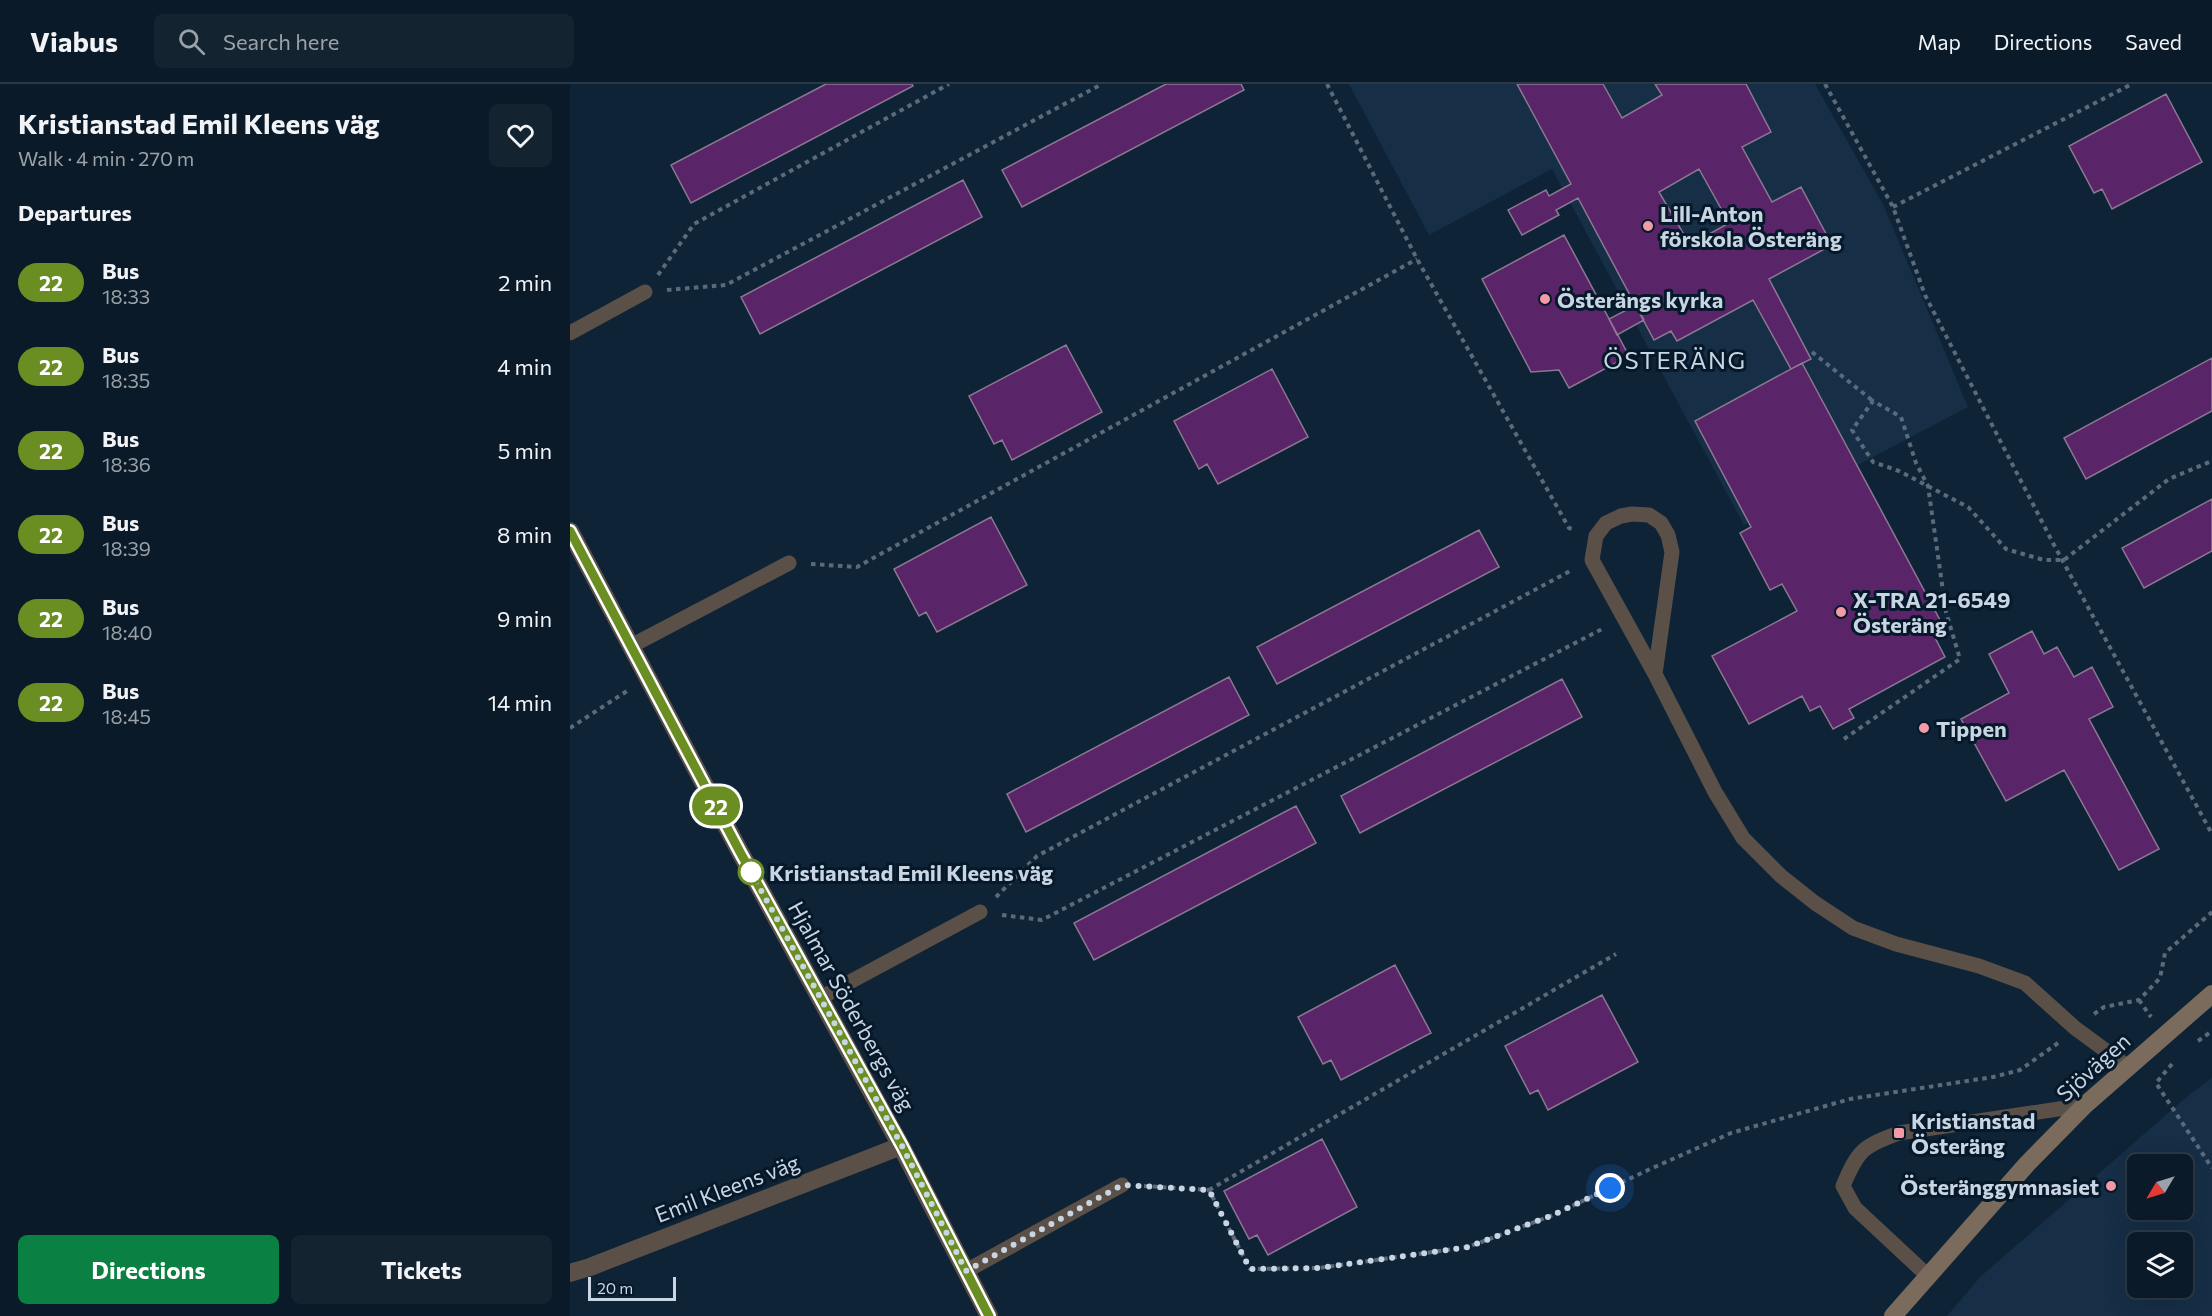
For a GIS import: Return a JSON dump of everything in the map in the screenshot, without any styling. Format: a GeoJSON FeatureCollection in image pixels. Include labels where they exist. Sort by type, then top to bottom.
{"type":"FeatureCollection","features":[{"type":"Feature","properties":{"kind":"street","name":"Hjalmar Söderbergs väg"},"geometry":{"type":"LineString","coordinates":[[570,531],[745,862],[902,1146],[989,1316]]}},
{"type":"Feature","properties":{"kind":"street","name":"Sjövägen"},"geometry":{"type":"LineString","coordinates":[[1893,1316],[2027,1164],[2085,1105],[2212,994]]}},
{"type":"Feature","properties":{"kind":"street","name":"Emil Kleens väg"},"geometry":{"type":"LineString","coordinates":[[570,1273],[902,1146]]}},
{"type":"Feature","properties":{"kind":"lane"},"geometry":{"type":"LineString","coordinates":[[570,333],[645,292]]}},
{"type":"Feature","properties":{"kind":"lane"},"geometry":{"type":"LineString","coordinates":[[1655,674],[1672,552],[1668,535],[1661,523],[1649,515],[1632,514],[1606,523],[1596,536],[1592,560],[1655,674],[1715,792],[1743,838],[1781,876],[1815,903],[1853,928],[1896,944],[1979,966],[2025,983],[2076,1028],[2128,1067]]}},
{"type":"Feature","properties":{"kind":"lane"},"geometry":{"type":"LineString","coordinates":[[632,646],[789,563]]}},
{"type":"Feature","properties":{"kind":"lane"},"geometry":{"type":"LineString","coordinates":[[820,998],[980,912]]}},
{"type":"Feature","properties":{"kind":"lane"},"geometry":{"type":"LineString","coordinates":[[1929,1277],[1854,1208],[1843,1186],[1854,1160],[1872,1143],[1899,1133],[2085,1105]]}},
{"type":"Feature","properties":{"kind":"lane"},"geometry":{"type":"LineString","coordinates":[[966,1271],[1122,1185]]}},
{"type":"Feature","properties":{"kind":"path"},"geometry":{"type":"LineString","coordinates":[[645,292],[694,224],[949,84]]}},
{"type":"Feature","properties":{"kind":"path"},"geometry":{"type":"LineString","coordinates":[[645,292],[726,285],[1102,84]]}},
{"type":"Feature","properties":{"kind":"path"},"geometry":{"type":"LineString","coordinates":[[1327,84],[1417,259],[1569,528],[1596,536]]}},
{"type":"Feature","properties":{"kind":"path"},"geometry":{"type":"LineString","coordinates":[[1825,84],[1893,207],[1925,296],[2054,545],[2212,834]]}},
{"type":"Feature","properties":{"kind":"path"},"geometry":{"type":"LineString","coordinates":[[1893,207],[2132,84]]}},
{"type":"Feature","properties":{"kind":"path"},"geometry":{"type":"LineString","coordinates":[[789,563],[857,567],[1417,259]]}},
{"type":"Feature","properties":{"kind":"path"},"geometry":{"type":"LineString","coordinates":[[1812,352],[1873,401],[1901,417],[1916,463],[1928,486],[1946,612],[1960,659],[1844,739]]}},
{"type":"Feature","properties":{"kind":"path"},"geometry":{"type":"LineString","coordinates":[[1873,401],[1852,430],[1873,462],[1899,471],[1968,507],[2006,549],[2044,560],[2064,560],[2169,479],[2212,461]]}},
{"type":"Feature","properties":{"kind":"path"},"geometry":{"type":"LineString","coordinates":[[980,912],[1037,856],[1592,560]]}},
{"type":"Feature","properties":{"kind":"path"},"geometry":{"type":"LineString","coordinates":[[980,912],[1042,920],[1624,618]]}},
{"type":"Feature","properties":{"kind":"path"},"geometry":{"type":"LineString","coordinates":[[570,728],[648,677]]}},
{"type":"Feature","properties":{"kind":"path"},"geometry":{"type":"LineString","coordinates":[[1209,1190],[1250,1269],[1319,1268],[1468,1247],[1553,1215],[1731,1133],[1850,1099],[1993,1077],[2020,1070],[2104,1007],[2139,1000],[2160,978],[2165,952],[2212,912]]}},
{"type":"Feature","properties":{"kind":"path"},"geometry":{"type":"LineString","coordinates":[[1122,1185],[1209,1190],[1616,954]]}},
{"type":"Feature","properties":{"kind":"path"},"geometry":{"type":"LineString","coordinates":[[2139,1000],[2176,1058],[2156,1083],[2212,1168]]}},
{"type":"Feature","properties":{"kind":"shaded area"},"geometry":{"type":"Polygon","coordinates":[[[1349,84],[1815,84],[1883,204],[1968,407],[1744,525],[1552,169],[1429,235],[1349,84]]]}},
{"type":"Feature","properties":{"kind":"shaded area","name":"Österänggymnasiet"},"geometry":{"type":"Polygon","coordinates":[[[2212,1078],[2212,1316],[1947,1316],[1980,1277],[2189,1095],[2212,1078]]]}},
{"type":"Feature","properties":{"kind":"building"},"geometry":{"type":"Polygon","coordinates":[[[826,84],[912,84],[913,86],[691,203],[671,165],[826,84]]]}},
{"type":"Feature","properties":{"kind":"building"},"geometry":{"type":"Polygon","coordinates":[[[1166,84],[1241,84],[1244,90],[1022,207],[1002,170],[1166,84]]]}},
{"type":"Feature","properties":{"kind":"building"},"geometry":{"type":"Polygon","coordinates":[[[1517,84],[1603,84],[1622,118],[1662,95],[1655,84],[1746,84],[1771,132],[1742,147],[1772,202],[1801,187],[1832,245],[1769,279],[1811,359],[1791,369],[1753,300],[1677,341],[1671,331],[1654,340],[1578,198],[1556,210],[1559,215],[1522,235],[1508,210],[1546,190],[1549,196],[1571,184],[1517,84]],[[1699,169],[1659,192],[1690,245],[1729,223],[1699,169]]]}},
{"type":"Feature","properties":{"kind":"building"},"geometry":{"type":"Polygon","coordinates":[[[2166,94],[2202,162],[2112,209],[2102,189],[2094,193],[2069,146],[2166,94]]]}},
{"type":"Feature","properties":{"kind":"building"},"geometry":{"type":"Polygon","coordinates":[[[963,180],[982,217],[760,334],[741,297],[963,180]]]}},
{"type":"Feature","properties":{"kind":"building","name":"Österängs kyrka"},"geometry":{"type":"Polygon","coordinates":[[[1564,235],[1629,356],[1569,388],[1559,370],[1531,372],[1482,279],[1564,235]]]}},
{"type":"Feature","properties":{"kind":"building"},"geometry":{"type":"Polygon","coordinates":[[[1636,305],[1644,320],[1617,335],[1609,319],[1636,305]]]}},
{"type":"Feature","properties":{"kind":"building"},"geometry":{"type":"Polygon","coordinates":[[[1066,345],[1102,412],[1012,460],[1002,440],[994,444],[969,396],[1066,345]]]}},
{"type":"Feature","properties":{"kind":"building"},"geometry":{"type":"Polygon","coordinates":[[[2212,358],[2212,411],[2086,479],[2064,438],[2212,358]]]}},
{"type":"Feature","properties":{"kind":"building"},"geometry":{"type":"Polygon","coordinates":[[[1802,363],[1940,620],[1929,626],[1945,657],[1849,709],[1854,718],[1833,729],[1820,706],[1810,711],[1802,696],[1749,724],[1712,656],[1797,611],[1782,584],[1770,590],[1740,533],[1751,527],[1695,421],[1802,363]]]}},
{"type":"Feature","properties":{"kind":"building"},"geometry":{"type":"Polygon","coordinates":[[[1272,369],[1308,437],[1218,484],[1207,464],[1199,469],[1174,421],[1272,369]]]}},
{"type":"Feature","properties":{"kind":"building"},"geometry":{"type":"Polygon","coordinates":[[[2212,499],[2212,551],[2144,588],[2122,548],[2212,499]]]}},
{"type":"Feature","properties":{"kind":"building"},"geometry":{"type":"Polygon","coordinates":[[[991,517],[1027,585],[937,632],[926,612],[919,616],[894,569],[991,517]]]}},
{"type":"Feature","properties":{"kind":"building"},"geometry":{"type":"Polygon","coordinates":[[[1479,530],[1499,567],[1277,684],[1257,647],[1479,530]]]}},
{"type":"Feature","properties":{"kind":"building"},"geometry":{"type":"Polygon","coordinates":[[[2032,631],[2044,654],[2057,647],[2074,677],[2092,667],[2113,707],[2089,719],[2159,849],[2119,870],[2064,770],[2006,801],[1961,719],[2009,693],[1989,654],[2032,631]]]}},
{"type":"Feature","properties":{"kind":"building"},"geometry":{"type":"Polygon","coordinates":[[[1229,677],[1249,715],[1026,832],[1007,794],[1229,677]]]}},
{"type":"Feature","properties":{"kind":"building"},"geometry":{"type":"Polygon","coordinates":[[[1562,679],[1582,717],[1360,833],[1341,796],[1562,679]]]}},
{"type":"Feature","properties":{"kind":"building"},"geometry":{"type":"Polygon","coordinates":[[[1296,806],[1316,843],[1094,960],[1074,923],[1296,806]]]}},
{"type":"Feature","properties":{"kind":"building"},"geometry":{"type":"Polygon","coordinates":[[[1395,965],[1431,1033],[1341,1080],[1331,1060],[1323,1064],[1298,1017],[1395,965]]]}},
{"type":"Feature","properties":{"kind":"building"},"geometry":{"type":"Polygon","coordinates":[[[1602,995],[1638,1062],[1548,1110],[1538,1090],[1530,1094],[1505,1046],[1602,995]]]}},
{"type":"Feature","properties":{"kind":"building"},"geometry":{"type":"Polygon","coordinates":[[[1322,1139],[1357,1207],[1268,1255],[1257,1235],[1249,1239],[1224,1191],[1322,1139]]]}},
{"type":"Feature","properties":{"kind":"bus line","name":"22"},"geometry":{"type":"LineString","coordinates":[[570,531],[740,852],[902,1146],[989,1316]]}},
{"type":"Feature","properties":{"kind":"place","name":"Lill-Anton förskola Österäng"},"geometry":{"type":"Point","coordinates":[1648,226]}},
{"type":"Feature","properties":{"kind":"place","name":"Österängs kyrka"},"geometry":{"type":"Point","coordinates":[1545,299]}},
{"type":"Feature","properties":{"kind":"place","name":"X-TRA 21-6549 Österäng"},"geometry":{"type":"Point","coordinates":[1841,612]}},
{"type":"Feature","properties":{"kind":"place","name":"Tippen"},"geometry":{"type":"Point","coordinates":[1924,728]}},
{"type":"Feature","properties":{"kind":"place","name":"Kristianstad Emil Kleens väg"},"geometry":{"type":"Point","coordinates":[751,872]}},
{"type":"Feature","properties":{"kind":"place","name":"Kristianstad Österäng"},"geometry":{"type":"Point","coordinates":[1899,1133]}},
{"type":"Feature","properties":{"kind":"place","name":"Österänggymnasiet"},"geometry":{"type":"Point","coordinates":[2111,1186]}},
{"type":"Feature","properties":{"kind":"district","name":"ÖSTERÄNG"},"geometry":{"type":"Point","coordinates":[1675,359]}},
{"type":"Feature","properties":{"kind":"route"},"geometry":{"type":"LineString","coordinates":[[751,872],[902,1146],[966,1271],[1122,1185],[1209,1190],[1250,1269],[1319,1268],[1468,1247],[1553,1215],[1610,1188]]}}]}
